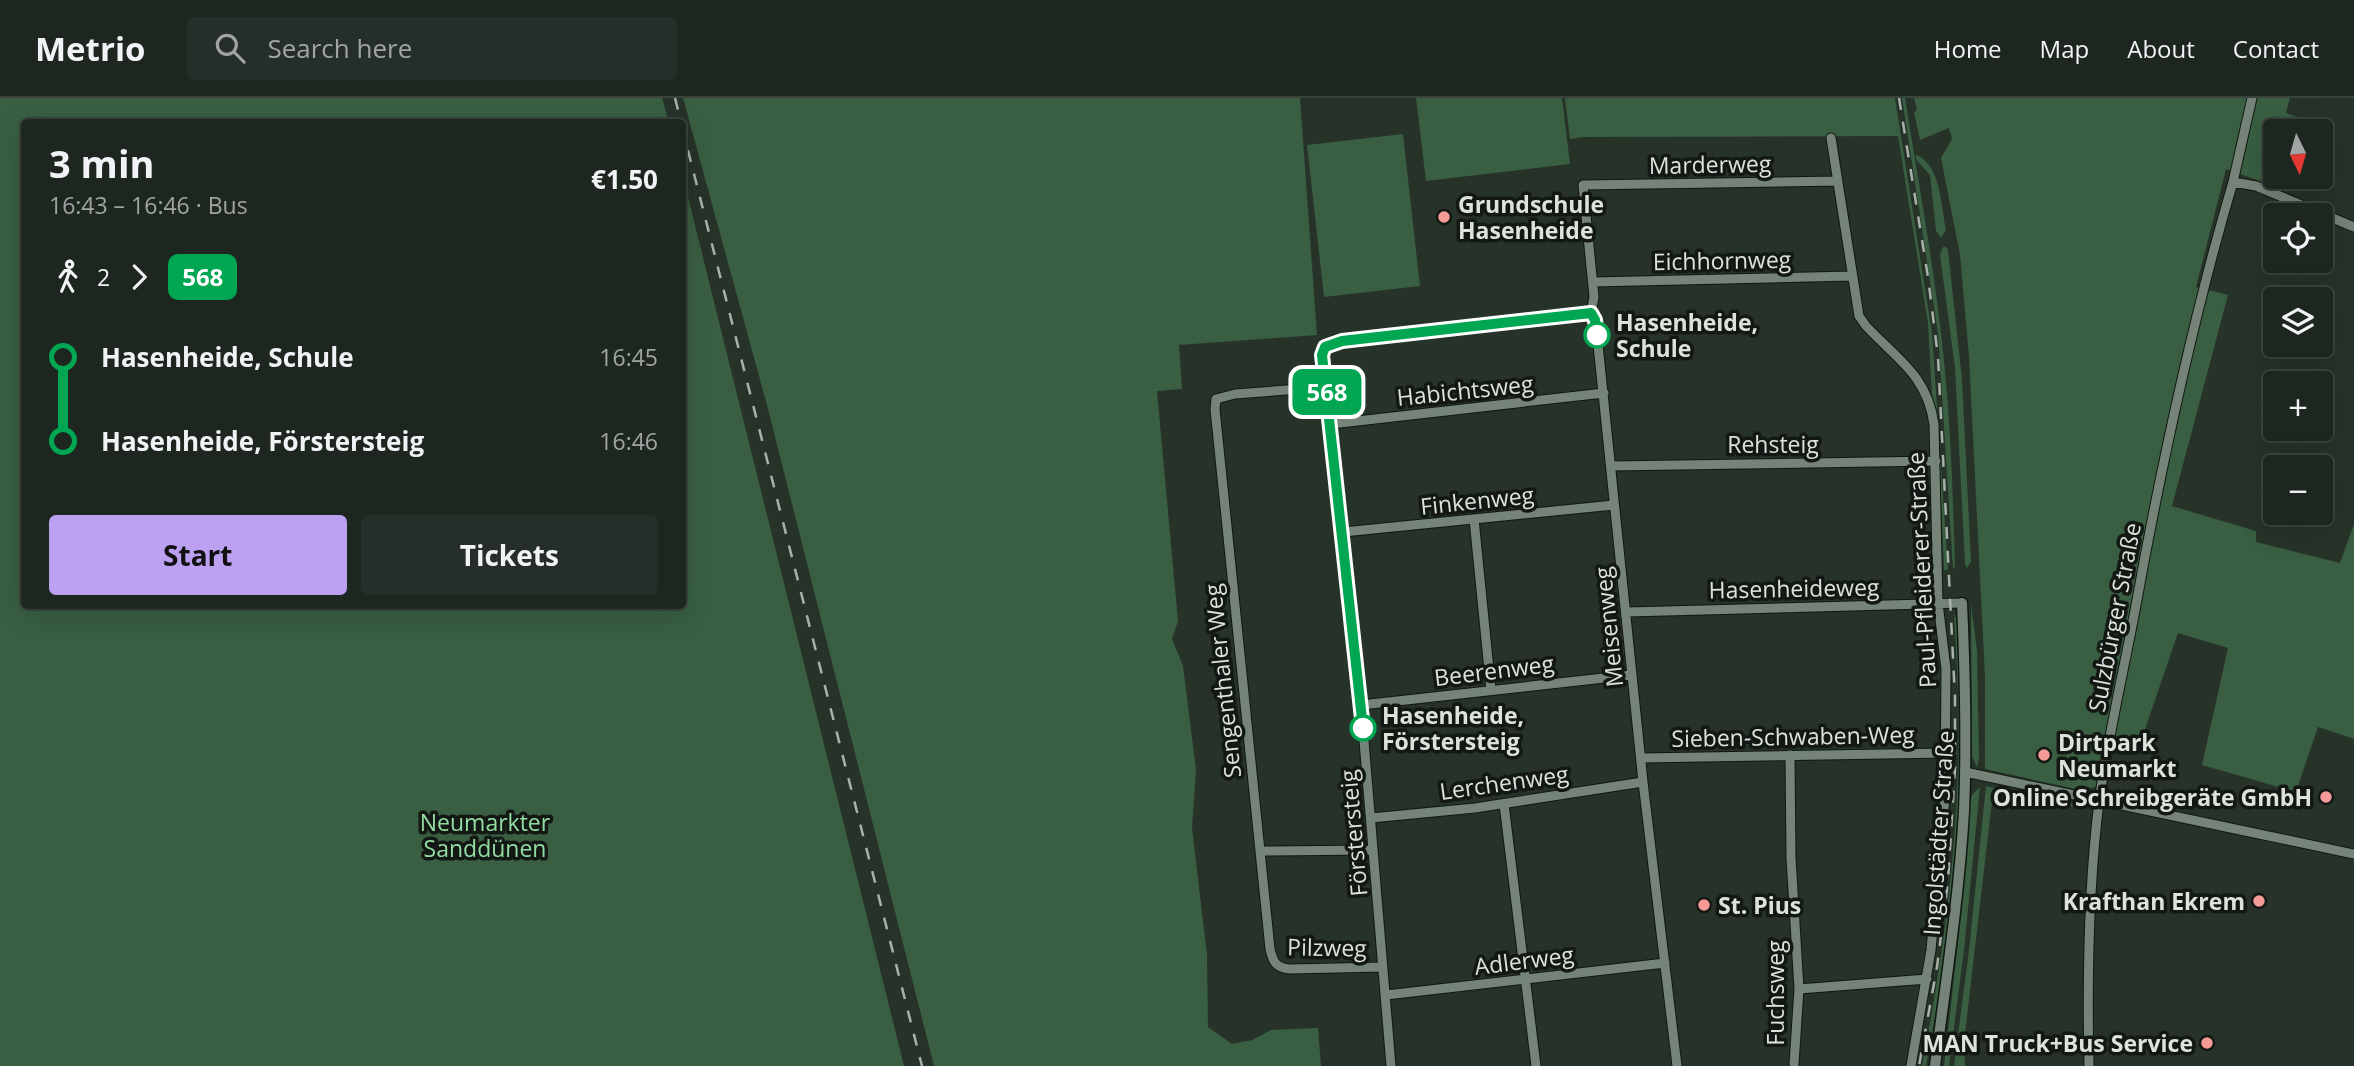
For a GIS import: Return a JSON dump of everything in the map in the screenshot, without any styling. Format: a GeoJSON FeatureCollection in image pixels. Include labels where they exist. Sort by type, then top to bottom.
{"type":"FeatureCollection","features":[{"type":"Feature","properties":{"kind":"street","name":"Sulzbürger Straße"},"geometry":{"type":"LineString","coordinates":[[2089,1066],[2088,947],[2099,801],[2145,555],[2183,373],[2252,98]]}},
{"type":"Feature","properties":{"kind":"street","name":"Paul-Pfleiderer-Straße"},"geometry":{"type":"LineString","coordinates":[[1832,138],[1857,309],[1862,321],[1926,391],[1933,416],[1938,603],[1946,669],[1946,752],[1942,842],[1927,979],[1911,1066]]}},
{"type":"Feature","properties":{"kind":"street","name":"Marderweg"},"geometry":{"type":"LineString","coordinates":[[1583,185],[1838,181]]}},
{"type":"Feature","properties":{"kind":"street"},"geometry":{"type":"LineString","coordinates":[[2233,182],[2256,186],[2354,227]]}},
{"type":"Feature","properties":{"kind":"street","name":"Meisenweg"},"geometry":{"type":"LineString","coordinates":[[1583,185],[1593,282],[1594,302],[1591,313],[1595,320],[1604,393],[1631,675],[1677,1066]]}},
{"type":"Feature","properties":{"kind":"street","name":"Eichhornweg"},"geometry":{"type":"LineString","coordinates":[[1593,282],[1852,276]]}},
{"type":"Feature","properties":{"kind":"street","name":"Förstersteig"},"geometry":{"type":"LineString","coordinates":[[1391,1066],[1361,705],[1322,355],[1325,347],[1342,341],[1591,313]]}},
{"type":"Feature","properties":{"kind":"street","name":"Sengenthaler Weg"},"geometry":{"type":"LineString","coordinates":[[1273,962],[1269,949],[1224,515],[1215,401],[1219,397],[1235,394],[1326,387]]}},
{"type":"Feature","properties":{"kind":"street","name":"Habichtsweg"},"geometry":{"type":"LineString","coordinates":[[1331,424],[1604,393]]}},
{"type":"Feature","properties":{"kind":"street","name":"Rehsteig"},"geometry":{"type":"LineString","coordinates":[[1611,466],[1936,461]]}},
{"type":"Feature","properties":{"kind":"street","name":"Finkenweg"},"geometry":{"type":"LineString","coordinates":[[1343,532],[1614,505]]}},
{"type":"Feature","properties":{"kind":"street"},"geometry":{"type":"LineString","coordinates":[[1474,519],[1491,690]]}},
{"type":"Feature","properties":{"kind":"street","name":"Hasenheideweg"},"geometry":{"type":"LineString","coordinates":[[1626,612],[1962,603]]}},
{"type":"Feature","properties":{"kind":"street","name":"Ingolstädter Straße"},"geometry":{"type":"LineString","coordinates":[[1934,1066],[1957,891],[1965,772],[1966,699],[1962,603]]}},
{"type":"Feature","properties":{"kind":"street","name":"Beerenweg"},"geometry":{"type":"LineString","coordinates":[[1361,705],[1631,675]]}},
{"type":"Feature","properties":{"kind":"street","name":"Sieben-Schwaben-Weg"},"geometry":{"type":"LineString","coordinates":[[1641,758],[1946,752]]}},
{"type":"Feature","properties":{"kind":"street","name":"Fuchsweg"},"geometry":{"type":"LineString","coordinates":[[1790,755],[1791,858],[1799,989],[1794,1064]]}},
{"type":"Feature","properties":{"kind":"street"},"geometry":{"type":"LineString","coordinates":[[1965,772],[2354,854]]}},
{"type":"Feature","properties":{"kind":"street","name":"Lerchenweg"},"geometry":{"type":"LineString","coordinates":[[1371,818],[1504,804],[1643,782]]}},
{"type":"Feature","properties":{"kind":"street"},"geometry":{"type":"LineString","coordinates":[[1504,804],[1536,1066]]}},
{"type":"Feature","properties":{"kind":"street"},"geometry":{"type":"LineString","coordinates":[[1260,851],[1373,850]]}},
{"type":"Feature","properties":{"kind":"street","name":"Pilzweg"},"geometry":{"type":"LineString","coordinates":[[1273,962],[1279,967],[1290,969],[1383,967]]}},
{"type":"Feature","properties":{"kind":"street","name":"Adlerweg"},"geometry":{"type":"LineString","coordinates":[[1387,995],[1665,963]]}},
{"type":"Feature","properties":{"kind":"street"},"geometry":{"type":"LineString","coordinates":[[1799,989],[1927,979]]}},
{"type":"Feature","properties":{"kind":"green space","name":"Neumarkter Sanddünen"},"geometry":{"type":"Polygon","coordinates":[[[0,98],[662,98],[668,119],[21,119],[21,609],[686,609],[686,189],[904,1066],[0,1066],[0,98]]]}},
{"type":"Feature","properties":{"kind":"green space"},"geometry":{"type":"Polygon","coordinates":[[[683,98],[1300,98],[1317,335],[1179,345],[1182,389],[1157,391],[1178,621],[1172,639],[1183,666],[1196,770],[1192,828],[1207,955],[1208,1027],[1232,1044],[1252,1040],[1271,1030],[1318,1028],[1321,1066],[934,1066],[768,409],[683,98]]]}},
{"type":"Feature","properties":{"kind":"green space"},"geometry":{"type":"Polygon","coordinates":[[[1416,98],[1562,98],[1570,164],[1426,181],[1416,98]]]}},
{"type":"Feature","properties":{"kind":"green space"},"geometry":{"type":"Polygon","coordinates":[[[1565,98],[1895,98],[1932,333],[1948,570],[1944,570],[1938,429],[1932,394],[1928,323],[1898,136],[1570,139],[1565,98]]]}},
{"type":"Feature","properties":{"kind":"green space"},"geometry":{"type":"Polygon","coordinates":[[[1902,98],[1905,98],[1926,229],[1944,360],[1951,464],[1953,569],[1938,333],[1902,98]]]}},
{"type":"Feature","properties":{"kind":"green space"},"geometry":{"type":"Polygon","coordinates":[[[1914,98],[2290,98],[2286,113],[2299,119],[2263,119],[2263,182],[2226,169],[2196,287],[2228,295],[2172,506],[2256,531],[2256,542],[2340,563],[2354,524],[2354,739],[2318,727],[2296,792],[2202,765],[2228,648],[2178,633],[2141,741],[2106,741],[2095,787],[2080,790],[1985,769],[1985,677],[1969,357],[1960,255],[1941,158],[1952,139],[1949,128],[1920,140],[1914,113],[1917,110],[1914,98]]]}},
{"type":"Feature","properties":{"kind":"green space"},"geometry":{"type":"Polygon","coordinates":[[[1403,134],[1420,286],[1324,297],[1307,145],[1403,134]]]}},
{"type":"Feature","properties":{"kind":"green space"},"geometry":{"type":"Polygon","coordinates":[[[1915,154],[1924,159],[1935,176],[1946,230],[1941,238],[1936,231],[1930,175],[1917,161],[1915,154]]]}},
{"type":"Feature","properties":{"kind":"green space"},"geometry":{"type":"Polygon","coordinates":[[[1943,247],[1948,250],[1962,379],[1971,562],[1967,568],[1955,368],[1940,255],[1943,247]]]}},
{"type":"Feature","properties":{"kind":"green space"},"geometry":{"type":"Polygon","coordinates":[[[1971,604],[1977,650],[1977,767],[1972,756],[1971,604]]]}},
{"type":"Feature","properties":{"kind":"green space"},"geometry":{"type":"Polygon","coordinates":[[[1954,614],[1958,622],[1961,711],[1957,841],[1939,991],[1926,1066],[1922,1066],[1941,955],[1954,844],[1959,730],[1954,614]]]}},
{"type":"Feature","properties":{"kind":"green space"},"geometry":{"type":"Polygon","coordinates":[[[1986,786],[2078,805],[2086,809],[1993,793],[1964,1042],[1965,1066],[1954,1066],[1969,950],[1986,786]]]}},
{"type":"Feature","properties":{"kind":"green space"},"geometry":{"type":"Polygon","coordinates":[[[1980,787],[1964,950],[1949,1066],[1944,1066],[1963,898],[1969,807],[1972,795],[1980,787]]]}},
{"type":"Feature","properties":{"kind":"railway"},"geometry":{"type":"LineString","coordinates":[[675,98],[680,119]]}},
{"type":"Feature","properties":{"kind":"railway"},"geometry":{"type":"LineString","coordinates":[[1899,98],[1938,357],[1955,698],[1955,768],[1948,881],[1937,967],[1919,1066]]}},
{"type":"Feature","properties":{"kind":"railway"},"geometry":{"type":"LineString","coordinates":[[686,143],[922,1066]]}},
{"type":"Feature","properties":{"kind":"bus line","name":"568"},"geometry":{"type":"LineString","coordinates":[[1363,728],[1322,355],[1325,347],[1342,341],[1591,313],[1595,317],[1597,335]]}},
{"type":"Feature","properties":{"kind":"place","name":"Grundschule Hasenheide"},"geometry":{"type":"Point","coordinates":[1444,217]}},
{"type":"Feature","properties":{"kind":"place","name":"Hasenheide, Schule"},"geometry":{"type":"Point","coordinates":[1597,335]}},
{"type":"Feature","properties":{"kind":"place","name":"Hasenheide, Förstersteig"},"geometry":{"type":"Point","coordinates":[1363,728]}},
{"type":"Feature","properties":{"kind":"place","name":"Dirtpark Neumarkt"},"geometry":{"type":"Point","coordinates":[2044,755]}},
{"type":"Feature","properties":{"kind":"place","name":"Online Schreibgeräte GmbH"},"geometry":{"type":"Point","coordinates":[2326,797]}},
{"type":"Feature","properties":{"kind":"place","name":"Krafthan Ekrem"},"geometry":{"type":"Point","coordinates":[2259,901]}},
{"type":"Feature","properties":{"kind":"place","name":"St. Pius"},"geometry":{"type":"Point","coordinates":[1704,905]}},
{"type":"Feature","properties":{"kind":"place","name":"MAN Truck+Bus Service"},"geometry":{"type":"Point","coordinates":[2207,1043]}}]}
